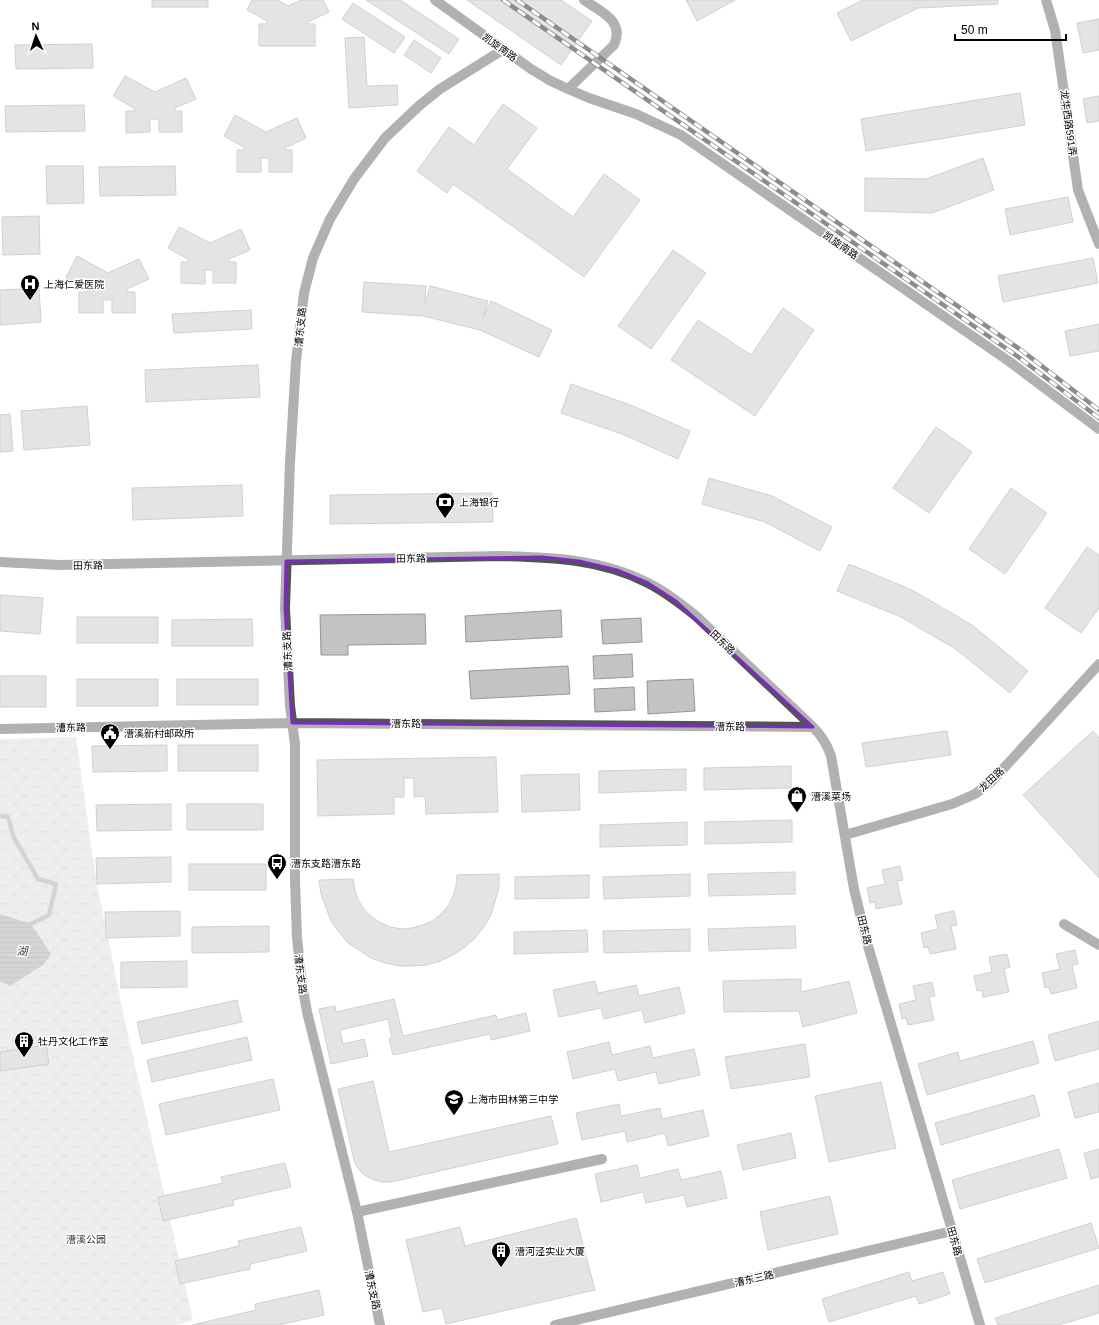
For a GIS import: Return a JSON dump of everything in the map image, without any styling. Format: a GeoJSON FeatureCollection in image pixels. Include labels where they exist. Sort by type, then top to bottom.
{"type":"FeatureCollection","features":[{"type":"Feature","properties":{"kind":"street","name":"凯旋南路"},"geometry":{"type":"LineString","coordinates":[[435,0],[531,69],[568,89],[636,114],[681,135],[1010,362],[1064,401],[1099,429]]}},
{"type":"Feature","properties":{"kind":"street"},"geometry":{"type":"LineString","coordinates":[[568,89],[614,45],[617,39],[616,25],[612,19],[584,0]]}},
{"type":"Feature","properties":{"kind":"street","name":"龙华西路591弄"},"geometry":{"type":"LineString","coordinates":[[1046,0],[1055,30],[1078,190],[1099,244]]}},
{"type":"Feature","properties":{"kind":"street","name":"漕东支路"},"geometry":{"type":"LineString","coordinates":[[380,1325],[357,1212],[307,1012],[302,984],[297,938],[295,880],[295,744],[289,699],[285,616],[290,462],[301,310],[308,276],[321,239],[341,200],[385,138],[440,89],[504,49]]}},
{"type":"Feature","properties":{"kind":"street","name":"田东路"},"geometry":{"type":"LineString","coordinates":[[0,562],[60,565],[499,556],[542,557],[579,561],[617,570],[648,583],[696,616],[813,727],[822,736],[828,746],[854,889],[868,946],[980,1325]]}},
{"type":"Feature","properties":{"kind":"street","name":"龙田路"},"geometry":{"type":"LineString","coordinates":[[845,835],[952,804],[974,794],[992,781],[1099,664]]}},
{"type":"Feature","properties":{"kind":"street","name":"漕东路"},"geometry":{"type":"LineString","coordinates":[[0,729],[292,723],[813,727]]}},
{"type":"Feature","properties":{"kind":"street"},"geometry":{"type":"LineString","coordinates":[[1064,924],[1099,945]]}},
{"type":"Feature","properties":{"kind":"street"},"geometry":{"type":"LineString","coordinates":[[357,1212],[602,1159]]}},
{"type":"Feature","properties":{"kind":"street","name":"漕东三路"},"geometry":{"type":"LineString","coordinates":[[555,1325],[952,1231]]}},
{"type":"Feature","properties":{"kind":"highlighted area"},"geometry":{"type":"Polygon","coordinates":[[[542,557],[579,561],[617,570],[648,583],[676,601],[813,727],[292,723],[285,608],[286,561],[542,557]]]}},
{"type":"Feature","properties":{"kind":"green space","name":"漕溪公园"},"geometry":{"type":"Polygon","coordinates":[[[76,737],[96,879],[124,1017],[193,1320],[178,1325],[0,1325],[0,739],[76,737]]]}},
{"type":"Feature","properties":{"kind":"water","name":"湖"},"geometry":{"type":"Polygon","coordinates":[[[0,914],[31,924],[51,954],[43,965],[10,986],[0,981],[0,914]]]}},
{"type":"Feature","properties":{"kind":"building"},"geometry":{"type":"Polygon","coordinates":[[[152,0],[208,0],[208,7],[152,7],[152,0]]]}},
{"type":"Feature","properties":{"kind":"building"},"geometry":{"type":"Polygon","coordinates":[[[252,0],[278,0],[288,6],[301,0],[323,0],[329,12],[308,22],[308,24],[315,24],[315,46],[259,46],[259,24],[267,24],[267,21],[247,10],[252,0]]]}},
{"type":"Feature","properties":{"kind":"building"},"geometry":{"type":"Polygon","coordinates":[[[366,0],[400,0],[459,39],[449,54],[366,0]]]}},
{"type":"Feature","properties":{"kind":"building"},"geometry":{"type":"Polygon","coordinates":[[[467,0],[561,0],[592,21],[561,65],[467,0]]]}},
{"type":"Feature","properties":{"kind":"building"},"geometry":{"type":"Polygon","coordinates":[[[686,0],[735,0],[697,21],[686,0]]]}},
{"type":"Feature","properties":{"kind":"building"},"geometry":{"type":"Polygon","coordinates":[[[863,0],[998,0],[998,4],[918,8],[851,41],[837,13],[863,0]]]}},
{"type":"Feature","properties":{"kind":"building"},"geometry":{"type":"Polygon","coordinates":[[[353,3],[405,37],[394,53],[342,19],[353,3]]]}},
{"type":"Feature","properties":{"kind":"building"},"geometry":{"type":"Polygon","coordinates":[[[1099,19],[1099,50],[1083,53],[1077,23],[1099,19]]]}},
{"type":"Feature","properties":{"kind":"building"},"geometry":{"type":"Polygon","coordinates":[[[364,37],[367,86],[397,85],[398,105],[349,108],[345,38],[364,37]]]}},
{"type":"Feature","properties":{"kind":"building"},"geometry":{"type":"Polygon","coordinates":[[[414,40],[441,58],[431,73],[404,55],[414,40]]]}},
{"type":"Feature","properties":{"kind":"building"},"geometry":{"type":"Polygon","coordinates":[[[92,44],[93,68],[16,69],[15,45],[92,44]]]}},
{"type":"Feature","properties":{"kind":"building"},"geometry":{"type":"Polygon","coordinates":[[[125,76],[155,92],[186,78],[196,99],[175,108],[175,111],[182,111],[182,132],[159,132],[159,119],[150,119],[150,132],[126,133],[126,111],[134,111],[134,108],[113,96],[125,76]]]}},
{"type":"Feature","properties":{"kind":"building"},"geometry":{"type":"Polygon","coordinates":[[[1020,93],[1025,125],[866,151],[861,119],[1020,93]]]}},
{"type":"Feature","properties":{"kind":"building"},"geometry":{"type":"Polygon","coordinates":[[[1099,96],[1099,121],[1087,123],[1083,99],[1099,96]]]}},
{"type":"Feature","properties":{"kind":"building"},"geometry":{"type":"Polygon","coordinates":[[[503,104],[537,128],[507,169],[573,217],[604,174],[640,200],[584,277],[453,184],[447,193],[417,171],[449,127],[474,145],[503,104]]]}},
{"type":"Feature","properties":{"kind":"building"},"geometry":{"type":"Polygon","coordinates":[[[84,105],[85,131],[6,132],[5,106],[84,105]]]}},
{"type":"Feature","properties":{"kind":"building"},"geometry":{"type":"Polygon","coordinates":[[[235,115],[266,132],[297,118],[306,138],[285,148],[285,150],[292,150],[292,172],[269,172],[269,158],[261,158],[261,172],[237,172],[237,150],[244,150],[244,147],[224,136],[235,115]]]}},
{"type":"Feature","properties":{"kind":"building"},"geometry":{"type":"Polygon","coordinates":[[[983,158],[994,190],[932,213],[865,211],[865,178],[926,179],[983,158]]]}},
{"type":"Feature","properties":{"kind":"building"},"geometry":{"type":"Polygon","coordinates":[[[46,166],[83,166],[84,203],[47,204],[46,166]]]}},
{"type":"Feature","properties":{"kind":"building"},"geometry":{"type":"Polygon","coordinates":[[[175,166],[176,195],[100,196],[99,167],[175,166]]]}},
{"type":"Feature","properties":{"kind":"building"},"geometry":{"type":"Polygon","coordinates":[[[1068,197],[1073,222],[1010,235],[1005,209],[1068,197]]]}},
{"type":"Feature","properties":{"kind":"building"},"geometry":{"type":"Polygon","coordinates":[[[39,216],[40,254],[3,255],[2,217],[39,216]]]}},
{"type":"Feature","properties":{"kind":"building"},"geometry":{"type":"Polygon","coordinates":[[[179,227],[210,243],[241,229],[250,250],[229,259],[229,262],[236,262],[236,283],[213,283],[213,270],[205,270],[205,284],[181,283],[181,262],[188,262],[188,259],[168,248],[179,227]]]}},
{"type":"Feature","properties":{"kind":"building"},"geometry":{"type":"Polygon","coordinates":[[[673,250],[706,273],[651,349],[618,326],[673,250]]]}},
{"type":"Feature","properties":{"kind":"building"},"geometry":{"type":"Polygon","coordinates":[[[77,256],[108,273],[139,259],[149,279],[127,289],[127,292],[135,292],[135,313],[112,313],[112,300],[103,300],[103,313],[79,313],[79,292],[87,292],[87,288],[66,277],[77,256]]]}},
{"type":"Feature","properties":{"kind":"building"},"geometry":{"type":"Polygon","coordinates":[[[1093,258],[1098,283],[1003,302],[998,276],[1093,258]]]}},
{"type":"Feature","properties":{"kind":"building"},"geometry":{"type":"Polygon","coordinates":[[[364,282],[426,286],[425,305],[430,286],[488,301],[483,318],[491,301],[552,330],[539,357],[480,330],[423,316],[362,312],[364,282]]]}},
{"type":"Feature","properties":{"kind":"building"},"geometry":{"type":"Polygon","coordinates":[[[39,288],[41,322],[0,325],[0,290],[39,288]]]}},
{"type":"Feature","properties":{"kind":"building"},"geometry":{"type":"Polygon","coordinates":[[[783,308],[814,330],[755,416],[671,360],[698,320],[751,355],[783,308]]]}},
{"type":"Feature","properties":{"kind":"building"},"geometry":{"type":"Polygon","coordinates":[[[251,310],[252,329],[174,333],[172,314],[251,310]]]}},
{"type":"Feature","properties":{"kind":"building"},"geometry":{"type":"Polygon","coordinates":[[[1099,324],[1099,351],[1070,356],[1065,331],[1099,324]]]}},
{"type":"Feature","properties":{"kind":"building"},"geometry":{"type":"Polygon","coordinates":[[[258,365],[260,397],[146,402],[145,370],[258,365]]]}},
{"type":"Feature","properties":{"kind":"building"},"geometry":{"type":"Polygon","coordinates":[[[571,384],[633,406],[690,431],[678,459],[622,434],[561,413],[571,384]]]}},
{"type":"Feature","properties":{"kind":"building"},"geometry":{"type":"Polygon","coordinates":[[[87,406],[90,445],[24,450],[21,411],[87,406]]]}},
{"type":"Feature","properties":{"kind":"building"},"geometry":{"type":"Polygon","coordinates":[[[10,414],[13,451],[0,452],[0,415],[10,414]]]}},
{"type":"Feature","properties":{"kind":"building"},"geometry":{"type":"Polygon","coordinates":[[[936,427],[972,452],[929,513],[893,488],[936,427]]]}},
{"type":"Feature","properties":{"kind":"building"},"geometry":{"type":"Polygon","coordinates":[[[709,478],[772,496],[832,527],[820,551],[765,522],[702,504],[709,478]]]}},
{"type":"Feature","properties":{"kind":"building"},"geometry":{"type":"Polygon","coordinates":[[[242,485],[243,516],[133,520],[132,488],[242,485]]]}},
{"type":"Feature","properties":{"kind":"building"},"geometry":{"type":"Polygon","coordinates":[[[1011,488],[1047,513],[1005,574],[969,549],[1011,488]]]}},
{"type":"Feature","properties":{"kind":"building"},"geometry":{"type":"Polygon","coordinates":[[[492,493],[493,522],[330,524],[330,495],[492,493]]]}},
{"type":"Feature","properties":{"kind":"building"},"geometry":{"type":"Polygon","coordinates":[[[1087,547],[1099,555],[1099,608],[1081,633],[1045,608],[1087,547]]]}},
{"type":"Feature","properties":{"kind":"building"},"geometry":{"type":"Polygon","coordinates":[[[849,564],[912,590],[972,625],[1028,671],[1010,693],[957,650],[901,617],[837,591],[849,564]]]}},
{"type":"Feature","properties":{"kind":"building"},"geometry":{"type":"Polygon","coordinates":[[[0,595],[43,598],[40,634],[0,631],[0,595]]]}},
{"type":"Feature","properties":{"kind":"building"},"geometry":{"type":"Polygon","coordinates":[[[561,610],[562,637],[466,642],[465,616],[561,610]]]}},
{"type":"Feature","properties":{"kind":"building"},"geometry":{"type":"Polygon","coordinates":[[[425,614],[426,644],[348,645],[348,655],[321,655],[320,615],[425,614]]]}},
{"type":"Feature","properties":{"kind":"building"},"geometry":{"type":"Polygon","coordinates":[[[77,617],[158,617],[158,643],[77,643],[77,617]]]}},
{"type":"Feature","properties":{"kind":"building"},"geometry":{"type":"Polygon","coordinates":[[[641,618],[642,642],[603,644],[601,620],[641,618]]]}},
{"type":"Feature","properties":{"kind":"building"},"geometry":{"type":"Polygon","coordinates":[[[252,619],[253,646],[172,646],[172,620],[252,619]]]}},
{"type":"Feature","properties":{"kind":"building"},"geometry":{"type":"Polygon","coordinates":[[[632,654],[633,677],[594,679],[593,656],[632,654]]]}},
{"type":"Feature","properties":{"kind":"building"},"geometry":{"type":"Polygon","coordinates":[[[568,666],[570,694],[471,699],[469,671],[568,666]]]}},
{"type":"Feature","properties":{"kind":"building"},"geometry":{"type":"Polygon","coordinates":[[[0,676],[46,676],[46,707],[0,707],[0,676]]]}},
{"type":"Feature","properties":{"kind":"building"},"geometry":{"type":"Polygon","coordinates":[[[77,679],[158,679],[158,706],[77,706],[77,679]]]}},
{"type":"Feature","properties":{"kind":"building"},"geometry":{"type":"Polygon","coordinates":[[[177,679],[258,679],[258,705],[177,705],[177,679]]]}},
{"type":"Feature","properties":{"kind":"building"},"geometry":{"type":"Polygon","coordinates":[[[693,679],[695,711],[648,714],[647,681],[693,679]]]}},
{"type":"Feature","properties":{"kind":"building"},"geometry":{"type":"Polygon","coordinates":[[[634,687],[635,710],[595,712],[594,689],[634,687]]]}},
{"type":"Feature","properties":{"kind":"building"},"geometry":{"type":"Polygon","coordinates":[[[947,731],[951,755],[866,767],[862,743],[947,731]]]}},
{"type":"Feature","properties":{"kind":"building"},"geometry":{"type":"Polygon","coordinates":[[[1093,731],[1099,738],[1099,878],[1023,795],[1093,731]]]}},
{"type":"Feature","properties":{"kind":"building"},"geometry":{"type":"Polygon","coordinates":[[[167,745],[167,771],[93,772],[92,746],[167,745]]]}},
{"type":"Feature","properties":{"kind":"building"},"geometry":{"type":"Polygon","coordinates":[[[178,745],[258,745],[258,771],[178,771],[178,745]]]}},
{"type":"Feature","properties":{"kind":"building"},"geometry":{"type":"Polygon","coordinates":[[[496,757],[498,812],[426,814],[425,796],[414,797],[414,778],[404,778],[404,797],[394,797],[394,814],[318,816],[317,760],[496,757]]]}},
{"type":"Feature","properties":{"kind":"building"},"geometry":{"type":"Polygon","coordinates":[[[791,766],[791,788],[704,790],[704,768],[791,766]]]}},
{"type":"Feature","properties":{"kind":"building"},"geometry":{"type":"Polygon","coordinates":[[[686,769],[686,790],[599,793],[599,771],[686,769]]]}},
{"type":"Feature","properties":{"kind":"building"},"geometry":{"type":"Polygon","coordinates":[[[579,774],[580,810],[522,812],[521,775],[579,774]]]}},
{"type":"Feature","properties":{"kind":"building"},"geometry":{"type":"Polygon","coordinates":[[[171,804],[171,830],[97,831],[96,805],[171,804]]]}},
{"type":"Feature","properties":{"kind":"building"},"geometry":{"type":"Polygon","coordinates":[[[187,804],[263,804],[263,830],[187,830],[187,804]]]}},
{"type":"Feature","properties":{"kind":"building"},"geometry":{"type":"Polygon","coordinates":[[[792,820],[792,842],[705,844],[705,822],[792,820]]]}},
{"type":"Feature","properties":{"kind":"building"},"geometry":{"type":"Polygon","coordinates":[[[687,822],[687,845],[600,847],[600,825],[687,822]]]}},
{"type":"Feature","properties":{"kind":"building"},"geometry":{"type":"Polygon","coordinates":[[[171,857],[171,882],[97,884],[96,858],[171,857]]]}},
{"type":"Feature","properties":{"kind":"building"},"geometry":{"type":"Polygon","coordinates":[[[189,864],[266,864],[266,890],[189,890],[189,864]]]}},
{"type":"Feature","properties":{"kind":"building"},"geometry":{"type":"Polygon","coordinates":[[[900,866],[903,880],[897,881],[902,904],[876,909],[875,902],[870,903],[867,888],[885,884],[882,870],[900,866]]]}},
{"type":"Feature","properties":{"kind":"building"},"geometry":{"type":"Polygon","coordinates":[[[795,872],[795,894],[709,896],[708,874],[795,872]]]}},
{"type":"Feature","properties":{"kind":"building"},"geometry":{"type":"Polygon","coordinates":[[[499,874],[499,888],[491,915],[475,938],[453,955],[440,961],[427,965],[413,966],[399,966],[385,963],[371,958],[348,943],[331,921],[321,894],[319,880],[353,879],[358,900],[364,909],[381,923],[401,929],[423,925],[432,921],[441,914],[448,906],[453,896],[457,875],[499,874]]]}},
{"type":"Feature","properties":{"kind":"building"},"geometry":{"type":"Polygon","coordinates":[[[690,874],[690,896],[604,899],[603,877],[690,874]]]}},
{"type":"Feature","properties":{"kind":"building"},"geometry":{"type":"Polygon","coordinates":[[[589,875],[589,898],[515,899],[515,877],[589,875]]]}},
{"type":"Feature","properties":{"kind":"building"},"geometry":{"type":"Polygon","coordinates":[[[180,911],[180,936],[106,938],[105,912],[180,911]]]}},
{"type":"Feature","properties":{"kind":"building"},"geometry":{"type":"Polygon","coordinates":[[[954,911],[957,925],[951,926],[956,949],[930,954],[928,947],[924,948],[921,933],[938,929],[935,915],[954,911]]]}},
{"type":"Feature","properties":{"kind":"building"},"geometry":{"type":"Polygon","coordinates":[[[269,926],[269,952],[192,953],[192,927],[269,926]]]}},
{"type":"Feature","properties":{"kind":"building"},"geometry":{"type":"Polygon","coordinates":[[[795,926],[796,948],[709,951],[708,929],[795,926]]]}},
{"type":"Feature","properties":{"kind":"building"},"geometry":{"type":"Polygon","coordinates":[[[690,929],[690,951],[604,953],[603,931],[690,929]]]}},
{"type":"Feature","properties":{"kind":"building"},"geometry":{"type":"Polygon","coordinates":[[[587,930],[588,952],[514,954],[514,932],[587,930]]]}},
{"type":"Feature","properties":{"kind":"building"},"geometry":{"type":"Polygon","coordinates":[[[1075,950],[1078,964],[1072,965],[1077,988],[1051,994],[1049,987],[1045,988],[1042,973],[1060,969],[1056,954],[1075,950]]]}},
{"type":"Feature","properties":{"kind":"building"},"geometry":{"type":"Polygon","coordinates":[[[1007,954],[1010,967],[1004,969],[1009,992],[983,997],[982,990],[977,991],[974,976],[992,972],[989,957],[1007,954]]]}},
{"type":"Feature","properties":{"kind":"building"},"geometry":{"type":"Polygon","coordinates":[[[187,961],[187,987],[121,988],[121,962],[187,961]]]}},
{"type":"Feature","properties":{"kind":"building"},"geometry":{"type":"Polygon","coordinates":[[[801,979],[801,992],[849,981],[857,1013],[803,1027],[799,1011],[724,1012],[723,981],[801,979]]]}},
{"type":"Feature","properties":{"kind":"building"},"geometry":{"type":"Polygon","coordinates":[[[595,981],[598,993],[636,985],[639,996],[679,987],[685,1013],[645,1023],[642,1010],[604,1019],[601,1008],[559,1017],[553,990],[595,981]]]}},
{"type":"Feature","properties":{"kind":"building"},"geometry":{"type":"Polygon","coordinates":[[[932,982],[935,996],[929,997],[934,1020],[908,1025],[906,1018],[902,1019],[899,1004],[916,1000],[913,986],[932,982]]]}},
{"type":"Feature","properties":{"kind":"building"},"geometry":{"type":"Polygon","coordinates":[[[394,999],[403,1036],[496,1015],[497,1020],[526,1013],[530,1031],[491,1040],[490,1034],[393,1055],[389,1039],[392,1038],[388,1019],[340,1030],[343,1044],[364,1039],[368,1056],[331,1064],[319,1009],[335,1006],[336,1012],[394,999]]]}},
{"type":"Feature","properties":{"kind":"building"},"geometry":{"type":"Polygon","coordinates":[[[237,1000],[242,1022],[142,1044],[137,1022],[237,1000]]]}},
{"type":"Feature","properties":{"kind":"building"},"geometry":{"type":"Polygon","coordinates":[[[1099,1021],[1099,1049],[1055,1061],[1048,1035],[1099,1021]]]}},
{"type":"Feature","properties":{"kind":"building"},"geometry":{"type":"Polygon","coordinates":[[[247,1037],[252,1060],[152,1082],[147,1060],[247,1037]]]}},
{"type":"Feature","properties":{"kind":"building"},"geometry":{"type":"Polygon","coordinates":[[[1033,1041],[1039,1063],[927,1095],[918,1064],[958,1052],[960,1061],[1033,1041]]]}},
{"type":"Feature","properties":{"kind":"building"},"geometry":{"type":"Polygon","coordinates":[[[609,1042],[612,1055],[650,1046],[653,1058],[694,1049],[700,1075],[659,1084],[656,1072],[618,1081],[615,1069],[573,1079],[567,1052],[609,1042]]]}},
{"type":"Feature","properties":{"kind":"building"},"geometry":{"type":"Polygon","coordinates":[[[805,1044],[810,1077],[731,1089],[725,1057],[805,1044]]]}},
{"type":"Feature","properties":{"kind":"building","name":"牡丹文化工作室"},"geometry":{"type":"Polygon","coordinates":[[[46,1045],[49,1064],[0,1071],[0,1052],[46,1045]]]}},
{"type":"Feature","properties":{"kind":"building"},"geometry":{"type":"Polygon","coordinates":[[[273,1079],[280,1110],[166,1135],[159,1104],[273,1079]]]}},
{"type":"Feature","properties":{"kind":"building"},"geometry":{"type":"Polygon","coordinates":[[[373,1081],[389,1152],[551,1116],[558,1144],[391,1182],[381,1182],[372,1179],[363,1174],[357,1167],[354,1160],[338,1089],[373,1081]]]}},
{"type":"Feature","properties":{"kind":"building"},"geometry":{"type":"Polygon","coordinates":[[[881,1082],[896,1148],[829,1162],[815,1096],[881,1082]]]}},
{"type":"Feature","properties":{"kind":"building"},"geometry":{"type":"Polygon","coordinates":[[[1099,1083],[1099,1112],[1075,1118],[1068,1092],[1099,1083]]]}},
{"type":"Feature","properties":{"kind":"building"},"geometry":{"type":"Polygon","coordinates":[[[1034,1095],[1040,1116],[941,1145],[935,1123],[1034,1095]]]}},
{"type":"Feature","properties":{"kind":"building"},"geometry":{"type":"Polygon","coordinates":[[[619,1104],[621,1116],[660,1108],[662,1119],[703,1110],[709,1136],[668,1146],[665,1133],[627,1142],[625,1131],[582,1140],[576,1113],[619,1104]]]}},
{"type":"Feature","properties":{"kind":"building"},"geometry":{"type":"Polygon","coordinates":[[[791,1133],[796,1158],[743,1170],[737,1145],[791,1133]]]}},
{"type":"Feature","properties":{"kind":"building"},"geometry":{"type":"Polygon","coordinates":[[[1059,1149],[1067,1178],[960,1209],[952,1180],[1059,1149]]]}},
{"type":"Feature","properties":{"kind":"building"},"geometry":{"type":"Polygon","coordinates":[[[1099,1149],[1099,1177],[1091,1179],[1084,1153],[1099,1149]]]}},
{"type":"Feature","properties":{"kind":"building"},"geometry":{"type":"Polygon","coordinates":[[[285,1163],[291,1187],[233,1200],[234,1205],[163,1221],[158,1197],[223,1183],[221,1177],[285,1163]]]}},
{"type":"Feature","properties":{"kind":"building"},"geometry":{"type":"Polygon","coordinates":[[[637,1165],[640,1178],[678,1169],[681,1180],[721,1171],[727,1198],[687,1207],[684,1195],[646,1203],[643,1192],[601,1202],[595,1174],[637,1165]]]}},
{"type":"Feature","properties":{"kind":"building"},"geometry":{"type":"Polygon","coordinates":[[[830,1196],[838,1234],[768,1250],[760,1212],[830,1196]]]}},
{"type":"Feature","properties":{"kind":"building","name":"漕河泾实业大厦"},"geometry":{"type":"Polygon","coordinates":[[[576,1218],[595,1290],[446,1324],[442,1308],[423,1312],[406,1240],[460,1227],[465,1246],[576,1218]]]}},
{"type":"Feature","properties":{"kind":"building"},"geometry":{"type":"Polygon","coordinates":[[[1091,1223],[1099,1248],[985,1283],[977,1259],[1091,1223]]]}},
{"type":"Feature","properties":{"kind":"building"},"geometry":{"type":"Polygon","coordinates":[[[301,1227],[307,1251],[250,1264],[250,1269],[180,1284],[175,1261],[239,1246],[238,1241],[301,1227]]]}},
{"type":"Feature","properties":{"kind":"building"},"geometry":{"type":"Polygon","coordinates":[[[909,1272],[912,1281],[943,1272],[950,1294],[919,1304],[916,1296],[829,1322],[822,1299],[909,1272]]]}},
{"type":"Feature","properties":{"kind":"building"},"geometry":{"type":"Polygon","coordinates":[[[1099,1285],[1099,1313],[1059,1325],[998,1325],[995,1318],[1099,1285]]]}},
{"type":"Feature","properties":{"kind":"building"},"geometry":{"type":"Polygon","coordinates":[[[319,1290],[324,1315],[279,1325],[192,1325],[256,1310],[255,1304],[319,1290]]]}},
{"type":"Feature","properties":{"kind":"waterway"},"geometry":{"type":"LineString","coordinates":[[0,816],[8,817],[14,838],[38,879],[56,884],[49,915],[31,924]]}},
{"type":"Feature","properties":{"kind":"railway"},"geometry":{"type":"LineString","coordinates":[[503,0],[1017,356],[1099,418]]}},
{"type":"Feature","properties":{"kind":"railway"},"geometry":{"type":"LineString","coordinates":[[517,0],[1021,350],[1099,410]]}},
{"type":"Feature","properties":{"kind":"place","name":"上海仁爱医院"},"geometry":{"type":"Point","coordinates":[30,301]}},
{"type":"Feature","properties":{"kind":"place","name":"上海银行"},"geometry":{"type":"Point","coordinates":[445,519]}},
{"type":"Feature","properties":{"kind":"place","name":"漕溪新村邮政所"},"geometry":{"type":"Point","coordinates":[110,750]}},
{"type":"Feature","properties":{"kind":"place","name":"漕溪菜场"},"geometry":{"type":"Point","coordinates":[797,813]}},
{"type":"Feature","properties":{"kind":"place","name":"漕东支路漕东路"},"geometry":{"type":"Point","coordinates":[277,880]}},
{"type":"Feature","properties":{"kind":"place","name":"牡丹文化工作室"},"geometry":{"type":"Point","coordinates":[24,1058]}},
{"type":"Feature","properties":{"kind":"place","name":"上海市田林第三中学"},"geometry":{"type":"Point","coordinates":[454,1116]}},
{"type":"Feature","properties":{"kind":"place","name":"漕河泾实业大厦"},"geometry":{"type":"Point","coordinates":[501,1268]}}]}
